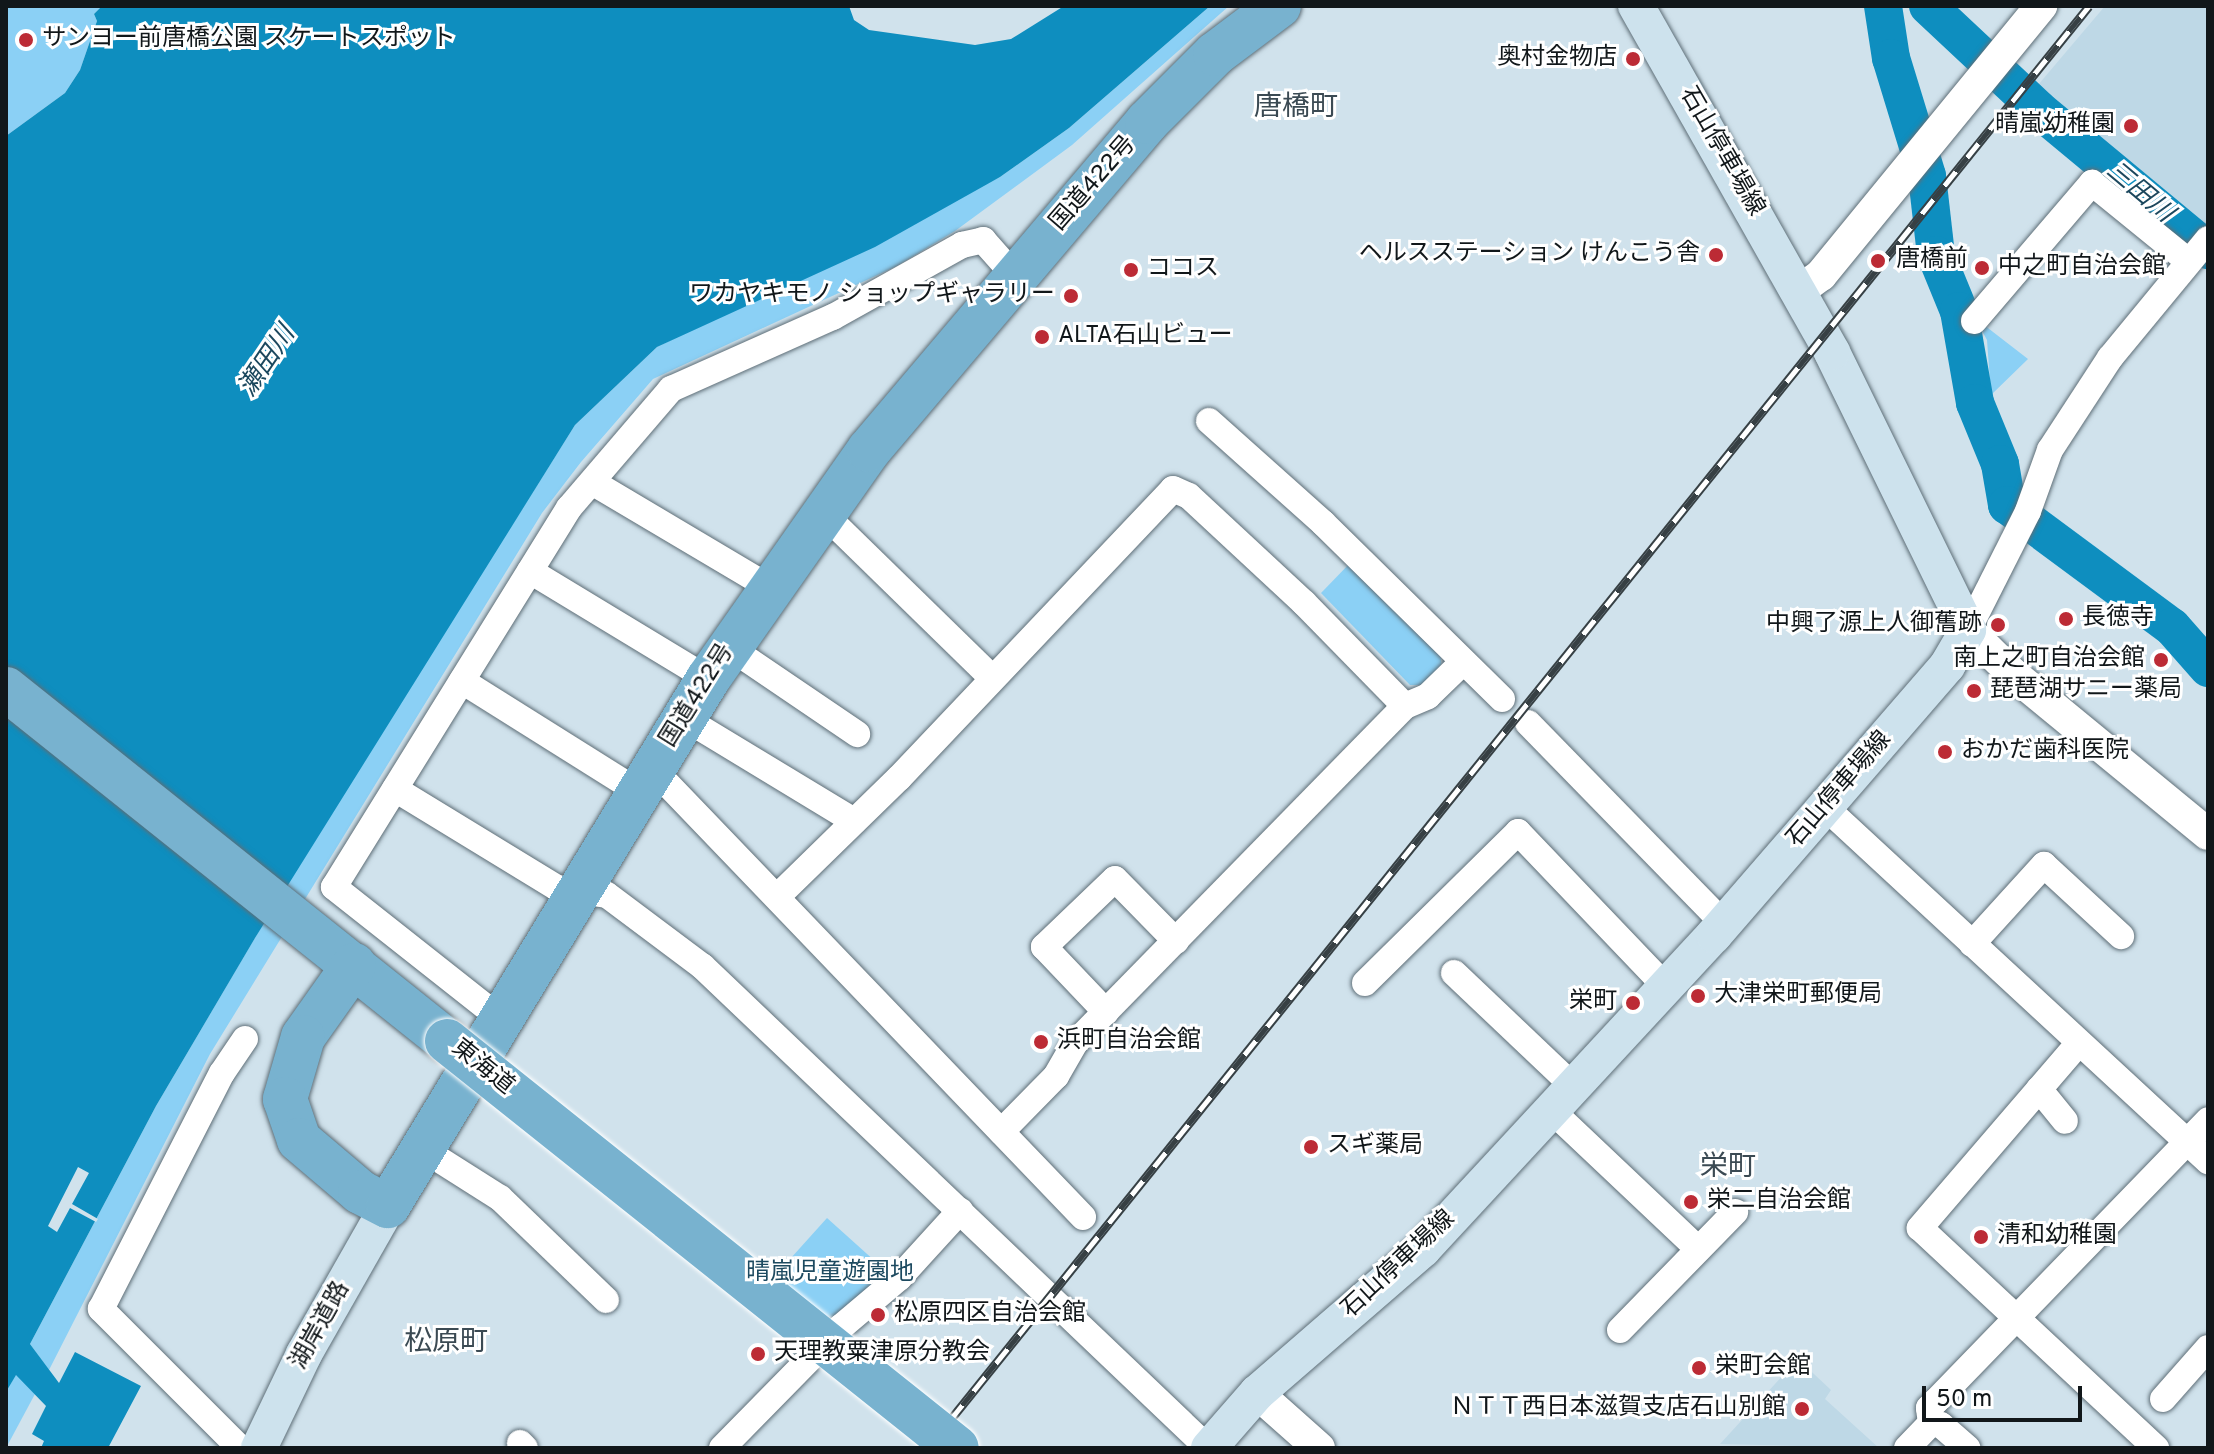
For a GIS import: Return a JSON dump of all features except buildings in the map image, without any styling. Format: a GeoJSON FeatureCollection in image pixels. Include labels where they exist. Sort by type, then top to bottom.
{"type":"FeatureCollection","features":[{"type":"Feature","properties":{"kind":"highway","name":"国道422号"},"geometry":{"type":"LineString","coordinates":[[388,1206],[421,1148],[461,1052],[501,1019],[718,663],[823,513],[1015,276],[1189,78],[1279,6]]}},
{"type":"Feature","properties":{"kind":"highway","name":"東海道"},"geometry":{"type":"LineString","coordinates":[[6,689],[958,1448]]}},
{"type":"Feature","properties":{"kind":"highway"},"geometry":{"type":"LineString","coordinates":[[354,965],[303,1037],[285,1099],[299,1140],[360,1192],[388,1206]]}},
{"type":"Feature","properties":{"kind":"main road","name":"石山停車場線"},"geometry":{"type":"LineString","coordinates":[[1208,1448],[1257,1393],[1423,1249],[1724,924],[1947,666],[1968,630],[1799,291],[1636,6]]}},
{"type":"Feature","properties":{"kind":"main road","name":"湖岸道路"},"geometry":{"type":"LineString","coordinates":[[259,1448],[304,1354],[388,1206]]}},
{"type":"Feature","properties":{"kind":"street"},"geometry":{"type":"LineString","coordinates":[[1799,291],[1821,275],[1910,170],[2041,6]]}},
{"type":"Feature","properties":{"kind":"street"},"geometry":{"type":"LineString","coordinates":[[1974,321],[2092,183],[2197,251],[2110,358],[2050,450],[2023,522],[1968,630],[2013,674],[2208,834]]}},
{"type":"Feature","properties":{"kind":"street"},"geometry":{"type":"LineString","coordinates":[[501,1019],[334,887],[530,571],[592,482],[671,389],[833,317],[962,245],[983,240],[1015,276]]}},
{"type":"Feature","properties":{"kind":"street"},"geometry":{"type":"LineString","coordinates":[[1209,421],[1323,523],[1502,699]]}},
{"type":"Feature","properties":{"kind":"street"},"geometry":{"type":"LineString","coordinates":[[592,482],[769,587]]}},
{"type":"Feature","properties":{"kind":"street"},"geometry":{"type":"LineString","coordinates":[[779,895],[1173,489],[1189,496],[1293,592],[1405,706]]}},
{"type":"Feature","properties":{"kind":"street"},"geometry":{"type":"LineString","coordinates":[[823,513],[992,678]]}},
{"type":"Feature","properties":{"kind":"street"},"geometry":{"type":"LineString","coordinates":[[530,571],[857,734]]}},
{"type":"Feature","properties":{"kind":"street"},"geometry":{"type":"LineString","coordinates":[[1001,1132],[1056,1076],[1075,1043],[1405,706],[1428,696],[1463,662]]}},
{"type":"Feature","properties":{"kind":"street"},"geometry":{"type":"LineString","coordinates":[[462,681],[646,780],[779,895],[783,907],[1083,1217]]}},
{"type":"Feature","properties":{"kind":"street"},"geometry":{"type":"LineString","coordinates":[[684,718],[854,821]]}},
{"type":"Feature","properties":{"kind":"street"},"geometry":{"type":"LineString","coordinates":[[1528,723],[1724,924]]}},
{"type":"Feature","properties":{"kind":"street"},"geometry":{"type":"LineString","coordinates":[[395,789],[557,888],[607,895],[702,966],[1208,1448]]}},
{"type":"Feature","properties":{"kind":"street"},"geometry":{"type":"LineString","coordinates":[[1825,807],[2208,1161]]}},
{"type":"Feature","properties":{"kind":"street"},"geometry":{"type":"LineString","coordinates":[[1365,983],[1518,832],[1666,987]]}},
{"type":"Feature","properties":{"kind":"street"},"geometry":{"type":"LineString","coordinates":[[1972,944],[2044,865],[2121,936]]}},
{"type":"Feature","properties":{"kind":"street"},"geometry":{"type":"LineString","coordinates":[[1106,1012],[1044,947],[1115,879],[1176,941]]}},
{"type":"Feature","properties":{"kind":"street"},"geometry":{"type":"LineString","coordinates":[[1454,973],[1698,1249]]}},
{"type":"Feature","properties":{"kind":"street"},"geometry":{"type":"LineString","coordinates":[[240,1448],[101,1309],[222,1073],[245,1039]]}},
{"type":"Feature","properties":{"kind":"street"},"geometry":{"type":"LineString","coordinates":[[2078,1044],[1920,1228],[2156,1448]]}},
{"type":"Feature","properties":{"kind":"street"},"geometry":{"type":"LineString","coordinates":[[461,1052],[958,1448]]}},
{"type":"Feature","properties":{"kind":"street"},"geometry":{"type":"LineString","coordinates":[[2039,1089],[2065,1121]]}},
{"type":"Feature","properties":{"kind":"street"},"geometry":{"type":"LineString","coordinates":[[1931,1423],[1929,1408],[2208,1120]]}},
{"type":"Feature","properties":{"kind":"street"},"geometry":{"type":"LineString","coordinates":[[421,1148],[500,1198],[606,1300]]}},
{"type":"Feature","properties":{"kind":"street"},"geometry":{"type":"LineString","coordinates":[[722,1448],[825,1342],[921,1253],[960,1211]]}},
{"type":"Feature","properties":{"kind":"street"},"geometry":{"type":"LineString","coordinates":[[1620,1330],[1735,1212]]}},
{"type":"Feature","properties":{"kind":"street"},"geometry":{"type":"LineString","coordinates":[[2163,1399],[2208,1348]]}},
{"type":"Feature","properties":{"kind":"street"},"geometry":{"type":"LineString","coordinates":[[1257,1393],[1319,1448]]}},
{"type":"Feature","properties":{"kind":"street"},"geometry":{"type":"LineString","coordinates":[[1907,1448],[1931,1423]]}},
{"type":"Feature","properties":{"kind":"street"},"geometry":{"type":"LineString","coordinates":[[1931,1423],[1941,1425],[1967,1448]]}},
{"type":"Feature","properties":{"kind":"shaded area"},"geometry":{"type":"Polygon","coordinates":[[[2105,6],[2208,6],[2207,227],[2038,85],[2105,6]]]}},
{"type":"Feature","properties":{"kind":"shaded area","name":"ＮＴＴ西日本滋賀支店石山別館"},"geometry":{"type":"Polygon","coordinates":[[[1798,1359],[1831,1390],[1825,1399],[1879,1448],[1720,1444],[1798,1359]]]}},
{"type":"Feature","properties":{"kind":"green space"},"geometry":{"type":"Polygon","coordinates":[[[6,6],[102,6],[94,14],[97,21],[80,70],[65,93],[6,136],[6,6]]]}},
{"type":"Feature","properties":{"kind":"green space"},"geometry":{"type":"Polygon","coordinates":[[[1210,6],[1229,6],[1072,145],[955,231],[897,266],[653,379],[581,462],[542,513],[210,1054],[49,1370],[30,1344],[156,1106],[299,863],[575,425],[657,347],[1000,177],[1069,128],[1210,6]]]}},
{"type":"Feature","properties":{"kind":"green space"},"geometry":{"type":"Polygon","coordinates":[[[1984,325],[2028,359],[1991,395],[1987,340],[1981,329],[1984,325]]]}},
{"type":"Feature","properties":{"kind":"green space"},"geometry":{"type":"Polygon","coordinates":[[[1352,561],[1440,651],[1442,670],[1429,685],[1410,685],[1321,593],[1352,561]]]}},
{"type":"Feature","properties":{"kind":"green space","name":"晴嵐児童遊園地"},"geometry":{"type":"Polygon","coordinates":[[[827,1218],[886,1271],[834,1328],[775,1275],[827,1218]]]}},
{"type":"Feature","properties":{"kind":"green space"},"geometry":{"type":"Polygon","coordinates":[[[16,1374],[35,1394],[6,1448],[6,1392],[16,1374]]]}},
{"type":"Feature","properties":{"kind":"water","name":"瀬田川"},"geometry":{"type":"Polygon","coordinates":[[[102,6],[849,6],[854,20],[869,30],[975,45],[1011,39],[1064,6],[1210,6],[1069,128],[1000,177],[875,247],[657,347],[575,425],[255,938],[156,1106],[30,1344],[59,1383],[75,1352],[141,1386],[108,1448],[41,1448],[44,1441],[32,1434],[46,1406],[16,1375],[6,1392],[6,136],[65,93],[80,70],[97,21],[94,14],[102,6]]]}},
{"type":"Feature","properties":{"kind":"pier"},"geometry":{"type":"Polygon","coordinates":[[[78,1167],[89,1173],[72,1204],[98,1219],[96,1222],[70,1208],[57,1232],[48,1226],[78,1167]]]}},
{"type":"Feature","properties":{"kind":"waterway"},"geometry":{"type":"LineString","coordinates":[[1883,6],[1891,58],[1927,176],[1936,255],[1959,311],[1975,403],[2000,464],[2007,505],[2172,627],[2208,668]]}},
{"type":"Feature","properties":{"kind":"waterway","name":"三田川"},"geometry":{"type":"LineString","coordinates":[[1928,6],[2038,109],[2208,250]]}},
{"type":"Feature","properties":{"kind":"railway"},"geometry":{"type":"LineString","coordinates":[[935,1448],[951,1419],[2089,6]]}},
{"type":"Feature","properties":{"kind":"place","name":"サンヨー前唐橋公園 スケートスポット"},"geometry":{"type":"Point","coordinates":[26,40]}},
{"type":"Feature","properties":{"kind":"place","name":"奥村金物店"},"geometry":{"type":"Point","coordinates":[1633,59]}},
{"type":"Feature","properties":{"kind":"place","name":"晴嵐幼稚園"},"geometry":{"type":"Point","coordinates":[2131,126]}},
{"type":"Feature","properties":{"kind":"place","name":"ヘルスステーション けんこう舎"},"geometry":{"type":"Point","coordinates":[1716,255]}},
{"type":"Feature","properties":{"kind":"place","name":"唐橋前"},"geometry":{"type":"Point","coordinates":[1878,261]}},
{"type":"Feature","properties":{"kind":"place","name":"中之町自治会館"},"geometry":{"type":"Point","coordinates":[1982,268]}},
{"type":"Feature","properties":{"kind":"place","name":"ココス"},"geometry":{"type":"Point","coordinates":[1131,270]}},
{"type":"Feature","properties":{"kind":"place","name":"ワカヤキモノ ショップギャラリー"},"geometry":{"type":"Point","coordinates":[1071,296]}},
{"type":"Feature","properties":{"kind":"place","name":"ALTA石山ビュー"},"geometry":{"type":"Point","coordinates":[1042,337]}},
{"type":"Feature","properties":{"kind":"place","name":"長徳寺"},"geometry":{"type":"Point","coordinates":[2066,619]}},
{"type":"Feature","properties":{"kind":"place","name":"中興了源上人御𦾔跡"},"geometry":{"type":"Point","coordinates":[1998,625]}},
{"type":"Feature","properties":{"kind":"place","name":"南上之町自治会館"},"geometry":{"type":"Point","coordinates":[2161,660]}},
{"type":"Feature","properties":{"kind":"place","name":"琵琶湖サニー薬局"},"geometry":{"type":"Point","coordinates":[1974,691]}},
{"type":"Feature","properties":{"kind":"place","name":"おかだ歯科医院"},"geometry":{"type":"Point","coordinates":[1945,752]}},
{"type":"Feature","properties":{"kind":"place","name":"大津栄町郵便局"},"geometry":{"type":"Point","coordinates":[1698,996]}},
{"type":"Feature","properties":{"kind":"place","name":"栄町"},"geometry":{"type":"Point","coordinates":[1633,1003]}},
{"type":"Feature","properties":{"kind":"place","name":"浜町自治会館"},"geometry":{"type":"Point","coordinates":[1041,1042]}},
{"type":"Feature","properties":{"kind":"place","name":"スギ薬局"},"geometry":{"type":"Point","coordinates":[1311,1147]}},
{"type":"Feature","properties":{"kind":"place","name":"栄二自治会館"},"geometry":{"type":"Point","coordinates":[1691,1202]}},
{"type":"Feature","properties":{"kind":"place","name":"清和幼稚園"},"geometry":{"type":"Point","coordinates":[1981,1237]}},
{"type":"Feature","properties":{"kind":"place","name":"松原四区自治会館"},"geometry":{"type":"Point","coordinates":[878,1315]}},
{"type":"Feature","properties":{"kind":"place","name":"天理教粟津原分教会"},"geometry":{"type":"Point","coordinates":[758,1354]}},
{"type":"Feature","properties":{"kind":"place","name":"栄町会館"},"geometry":{"type":"Point","coordinates":[1699,1368]}},
{"type":"Feature","properties":{"kind":"place","name":"ＮＴＴ西日本滋賀支店石山別館"},"geometry":{"type":"Point","coordinates":[1802,1409]}},
{"type":"Feature","properties":{"kind":"district","name":"唐橋町"},"geometry":{"type":"Point","coordinates":[1296,108]}},
{"type":"Feature","properties":{"kind":"district","name":"栄町"},"geometry":{"type":"Point","coordinates":[1728,1168]}},
{"type":"Feature","properties":{"kind":"district","name":"松原町"},"geometry":{"type":"Point","coordinates":[446,1343]}}]}
